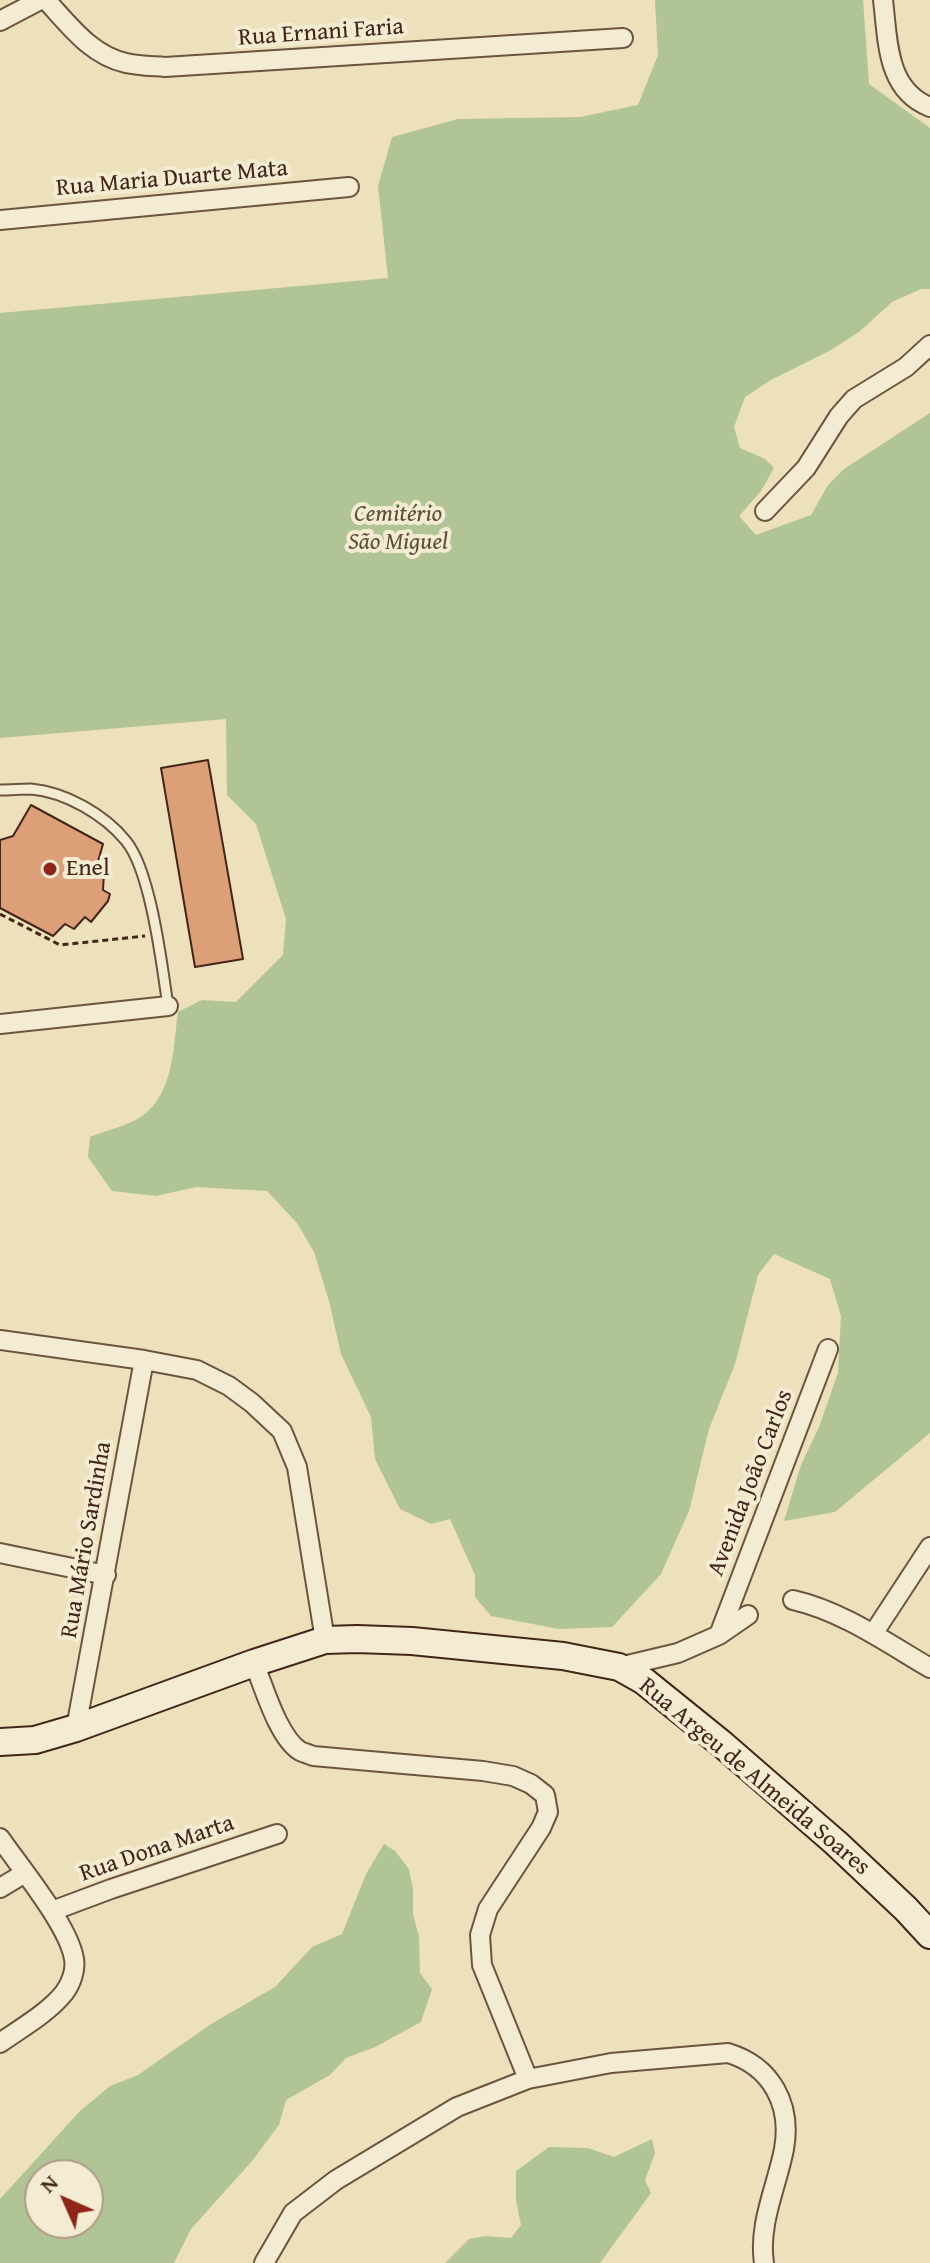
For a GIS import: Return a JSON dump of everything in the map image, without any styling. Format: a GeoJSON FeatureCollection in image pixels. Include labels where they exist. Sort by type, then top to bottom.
{"type":"FeatureCollection","features":[{"type":"Feature","properties":{"kind":"street"},"geometry":{"type":"LineString","coordinates":[[0,21],[40,0]]}},
{"type":"Feature","properties":{"kind":"street","name":"Rua Ernani Faria"},"geometry":{"type":"LineString","coordinates":[[46,0],[88,45],[103,56],[129,64],[165,67],[623,38]]}},
{"type":"Feature","properties":{"kind":"street"},"geometry":{"type":"LineString","coordinates":[[883,0],[890,58],[896,76],[905,91],[930,107]]}},
{"type":"Feature","properties":{"kind":"street","name":"Rua Maria Duarte Mata"},"geometry":{"type":"LineString","coordinates":[[0,220],[349,187]]}},
{"type":"Feature","properties":{"kind":"street"},"geometry":{"type":"LineString","coordinates":[[765,511],[806,468],[839,416],[854,399],[906,367],[930,345]]}},
{"type":"Feature","properties":{"kind":"street"},"geometry":{"type":"LineString","coordinates":[[0,1024],[168,1006]]}},
{"type":"Feature","properties":{"kind":"street"},"geometry":{"type":"LineString","coordinates":[[0,1340],[197,1370],[229,1386],[252,1403],[282,1431],[297,1467],[325,1640]]}},
{"type":"Feature","properties":{"kind":"street","name":"Avenida João Carlos"},"geometry":{"type":"LineString","coordinates":[[719,1635],[828,1349]]}},
{"type":"Feature","properties":{"kind":"street","name":"Rua Mário Sardinha"},"geometry":{"type":"LineString","coordinates":[[76,1728],[144,1360]]}},
{"type":"Feature","properties":{"kind":"street"},"geometry":{"type":"LineString","coordinates":[[873,1634],[930,1547]]}},
{"type":"Feature","properties":{"kind":"street"},"geometry":{"type":"LineString","coordinates":[[0,1553],[106,1575]]}},
{"type":"Feature","properties":{"kind":"street"},"geometry":{"type":"LineString","coordinates":[[793,1600],[873,1634],[930,1668]]}},
{"type":"Feature","properties":{"kind":"street"},"geometry":{"type":"LineString","coordinates":[[619,1667],[678,1653],[719,1635],[748,1615]]}},
{"type":"Feature","properties":{"kind":"street","name":"Rua Argeu de Almeida Soares"},"geometry":{"type":"LineString","coordinates":[[0,1742],[35,1740],[76,1728],[325,1640],[412,1641],[563,1656],[619,1667],[644,1681],[722,1744],[836,1843],[930,1935]]}},
{"type":"Feature","properties":{"kind":"street"},"geometry":{"type":"LineString","coordinates":[[254,1663],[280,1724],[300,1751],[313,1756],[513,1776],[545,1795],[548,1812],[541,1828],[488,1909],[480,1935],[482,1965],[528,2079]]}},
{"type":"Feature","properties":{"kind":"street","name":"Rua Dona Marta"},"geometry":{"type":"LineString","coordinates":[[52,1911],[277,1834]]}},
{"type":"Feature","properties":{"kind":"street"},"geometry":{"type":"LineString","coordinates":[[0,1838],[52,1911],[74,1959],[73,1975],[65,1992],[0,2043]]}},
{"type":"Feature","properties":{"kind":"street"},"geometry":{"type":"LineString","coordinates":[[0,1888],[25,1873]]}},
{"type":"Feature","properties":{"kind":"street"},"geometry":{"type":"LineString","coordinates":[[264,2263],[293,2213],[336,2180],[457,2107],[528,2079],[611,2063],[728,2053],[742,2057],[759,2068],[776,2087],[784,2110],[785,2145],[764,2224],[764,2263]]}},
{"type":"Feature","properties":{"kind":"lane"},"geometry":{"type":"LineString","coordinates":[[0,790],[33,789],[71,800],[105,820],[128,842],[141,872],[157,934],[168,1006]]}},
{"type":"Feature","properties":{"kind":"path"},"geometry":{"type":"LineString","coordinates":[[0,914],[60,945],[157,934]]}},
{"type":"Feature","properties":{"kind":"green space","name":"Cemitério São Miguel"},"geometry":{"type":"Polygon","coordinates":[[[655,0],[863,0],[869,84],[930,128],[930,289],[921,289],[892,302],[859,332],[745,397],[734,427],[740,448],[765,459],[774,468],[761,491],[739,516],[756,535],[811,515],[828,485],[844,469],[930,413],[930,1433],[835,1512],[784,1521],[801,1465],[819,1427],[838,1373],[841,1316],[830,1279],[774,1254],[758,1275],[735,1364],[709,1429],[689,1511],[661,1574],[612,1627],[559,1629],[491,1616],[475,1597],[475,1575],[450,1519],[431,1524],[400,1509],[375,1459],[371,1417],[341,1354],[314,1252],[297,1223],[267,1191],[196,1187],[156,1196],[112,1191],[88,1157],[90,1137],[142,1116],[160,1095],[170,1069],[178,1012],[202,1000],[236,1002],[283,955],[286,919],[256,824],[227,795],[226,719],[0,738],[0,313],[388,278],[378,186],[392,137],[458,119],[580,117],[638,105],[658,55],[655,0]]]}},
{"type":"Feature","properties":{"kind":"green space"},"geometry":{"type":"Polygon","coordinates":[[[384,1844],[395,1851],[409,1869],[413,1914],[419,1937],[420,1973],[432,1989],[421,2022],[375,2047],[346,2058],[330,2075],[286,2100],[279,2125],[252,2161],[191,2229],[174,2263],[0,2263],[0,2199],[24,2173],[24,2239],[104,2239],[104,2159],[36,2159],[80,2111],[110,2086],[138,2075],[211,2024],[275,1987],[312,1947],[342,1934],[366,1874],[384,1844]]]}},
{"type":"Feature","properties":{"kind":"green space"},"geometry":{"type":"Polygon","coordinates":[[[652,2139],[655,2153],[645,2180],[651,2193],[600,2263],[445,2263],[469,2239],[485,2236],[511,2238],[521,2225],[516,2200],[516,2171],[549,2147],[588,2148],[614,2157],[652,2139]]]}},
{"type":"Feature","properties":{"kind":"building"},"geometry":{"type":"Polygon","coordinates":[[[208,760],[243,959],[195,967],[161,768],[208,760]]]}},
{"type":"Feature","properties":{"kind":"building","name":"Enel"},"geometry":{"type":"Polygon","coordinates":[[[31,805],[103,844],[97,865],[104,873],[103,890],[110,894],[108,901],[91,922],[85,917],[74,929],[65,924],[53,936],[0,908],[0,840],[13,836],[31,805]]]}},
{"type":"Feature","properties":{"kind":"place","name":"Enel"},"geometry":{"type":"Point","coordinates":[50,869]}}]}
